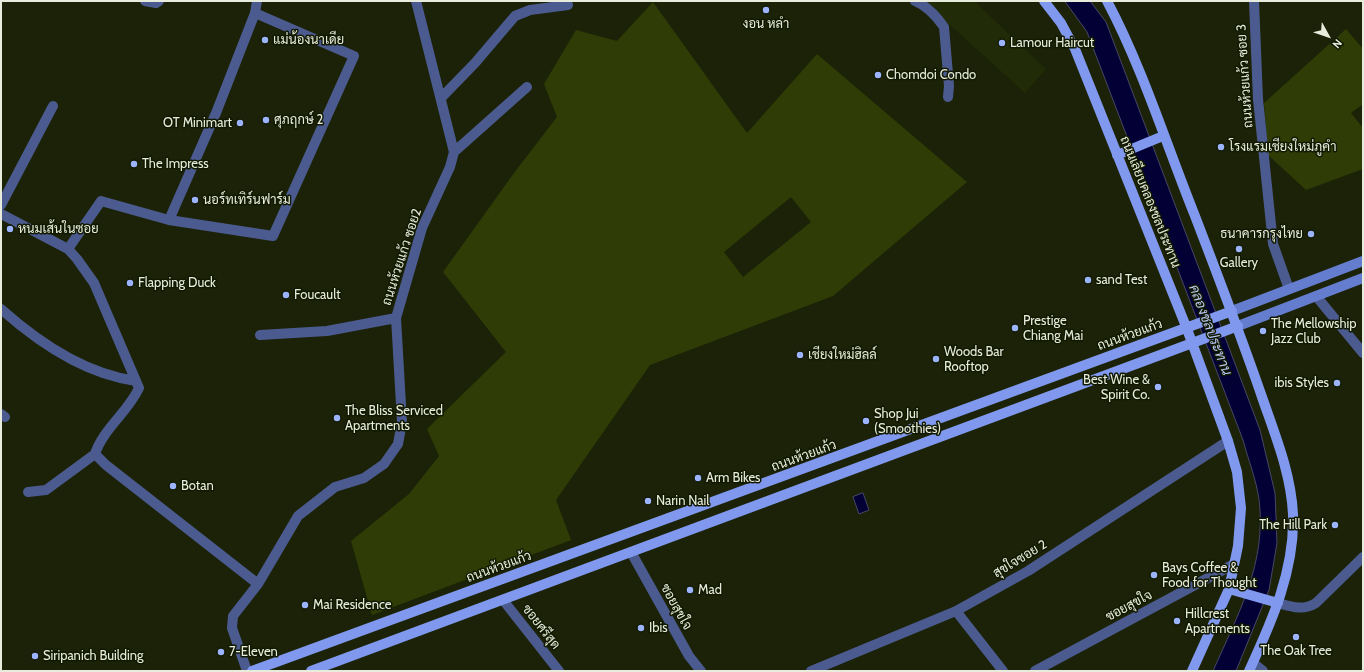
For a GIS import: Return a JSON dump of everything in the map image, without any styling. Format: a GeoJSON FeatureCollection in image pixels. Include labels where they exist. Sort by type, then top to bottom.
{"type":"FeatureCollection","features":[{"type":"Feature","properties":{"kind":"main road","name":"ถนนเลียบคลองชลประทาน"},"geometry":{"type":"LineString","coordinates":[[1044,1],[1061,23],[1075,49],[1187,328],[1228,441],[1237,472],[1241,508],[1238,546],[1229,589],[1192,671]]}},
{"type":"Feature","properties":{"kind":"main road"},"geometry":{"type":"LineString","coordinates":[[1107,1],[1128,40],[1159,138],[1238,326],[1278,443],[1290,484],[1293,515],[1289,570],[1278,603],[1251,667]]}},
{"type":"Feature","properties":{"kind":"main road"},"geometry":{"type":"LineString","coordinates":[[1117,155],[1159,138]]}},
{"type":"Feature","properties":{"kind":"main road","name":"ถนนห้วยแก้ว"},"geometry":{"type":"LineString","coordinates":[[252,671],[1187,328],[1363,261]]}},
{"type":"Feature","properties":{"kind":"main road"},"geometry":{"type":"LineString","coordinates":[[311,671],[1238,326],[1363,278]]}},
{"type":"Feature","properties":{"kind":"main road"},"geometry":{"type":"LineString","coordinates":[[624,535],[631,552]]}},
{"type":"Feature","properties":{"kind":"main road"},"geometry":{"type":"LineString","coordinates":[[1229,589],[1278,603]]}},
{"type":"Feature","properties":{"kind":"street"},"geometry":{"type":"LineString","coordinates":[[145,1],[156,3],[159,1]]}},
{"type":"Feature","properties":{"kind":"street"},"geometry":{"type":"LineString","coordinates":[[168,220],[216,113],[255,13],[257,1]]}},
{"type":"Feature","properties":{"kind":"street","name":"ถนนห้วยแก้ว ซอย2"},"geometry":{"type":"LineString","coordinates":[[247,671],[232,628],[233,616],[258,584],[298,516],[335,487],[364,478],[384,464],[398,444],[402,422],[396,318],[422,228],[450,166],[454,152],[453,141],[440,98],[416,1]]}},
{"type":"Feature","properties":{"kind":"street"},"geometry":{"type":"LineString","coordinates":[[915,1],[926,7],[944,27],[949,86],[948,97]]}},
{"type":"Feature","properties":{"kind":"street","name":"ถนนห้วยแก้ว ซอย 3"},"geometry":{"type":"LineString","coordinates":[[1254,1],[1258,99],[1273,244],[1289,289]]}},
{"type":"Feature","properties":{"kind":"street"},"geometry":{"type":"LineString","coordinates":[[440,98],[474,63],[515,16],[530,10],[568,6]]}},
{"type":"Feature","properties":{"kind":"street"},"geometry":{"type":"LineString","coordinates":[[68,250],[101,201],[168,220],[273,236],[354,56],[255,13]]}},
{"type":"Feature","properties":{"kind":"street"},"geometry":{"type":"LineString","coordinates":[[454,152],[527,87]]}},
{"type":"Feature","properties":{"kind":"street"},"geometry":{"type":"LineString","coordinates":[[1,205],[53,106]]}},
{"type":"Feature","properties":{"kind":"street"},"geometry":{"type":"LineString","coordinates":[[1,214],[68,250],[94,283],[139,388],[133,402],[98,443],[95,454],[46,490],[28,492]]}},
{"type":"Feature","properties":{"kind":"street"},"geometry":{"type":"LineString","coordinates":[[1316,296],[1363,353]]}},
{"type":"Feature","properties":{"kind":"street"},"geometry":{"type":"LineString","coordinates":[[1,309],[21,327],[64,356],[114,378],[136,381]]}},
{"type":"Feature","properties":{"kind":"street"},"geometry":{"type":"LineString","coordinates":[[260,335],[327,331],[396,318]]}},
{"type":"Feature","properties":{"kind":"street","name":"สุขใจซอย 2"},"geometry":{"type":"LineString","coordinates":[[811,671],[956,611],[1028,571],[1228,441]]}},
{"type":"Feature","properties":{"kind":"street"},"geometry":{"type":"LineString","coordinates":[[95,454],[106,465],[258,584]]}},
{"type":"Feature","properties":{"kind":"street","name":"ซอยสุขใจ"},"geometry":{"type":"LineString","coordinates":[[631,552],[689,656],[702,671]]}},
{"type":"Feature","properties":{"kind":"street"},"geometry":{"type":"LineString","coordinates":[[1278,603],[1302,609],[1310,607],[1316,603],[1363,557]]}},
{"type":"Feature","properties":{"kind":"street","name":"ซอยสุขใจ"},"geometry":{"type":"LineString","coordinates":[[1035,671],[1234,564]]}},
{"type":"Feature","properties":{"kind":"street","name":"ซอยศรีสุด"},"geometry":{"type":"LineString","coordinates":[[503,600],[559,671]]}},
{"type":"Feature","properties":{"kind":"street"},"geometry":{"type":"LineString","coordinates":[[956,611],[1002,671]]}},
{"type":"Feature","properties":{"kind":"street"},"geometry":{"type":"LineString","coordinates":[[1251,667],[1263,671]]}},
{"type":"Feature","properties":{"kind":"shaded area"},"geometry":{"type":"Polygon","coordinates":[[[918,1],[974,1],[1046,69],[1025,93],[928,5],[918,1]]]}},
{"type":"Feature","properties":{"kind":"shaded area"},"geometry":{"type":"Polygon","coordinates":[[[653,2],[747,133],[817,54],[967,182],[833,296],[650,365],[556,500],[571,540],[372,615],[351,541],[409,494],[439,456],[427,429],[506,352],[443,272],[514,173],[557,117],[544,84],[576,30],[617,41],[653,2]],[[791,197],[724,252],[743,277],[811,222],[791,197]]]}},
{"type":"Feature","properties":{"kind":"shaded area"},"geometry":{"type":"Polygon","coordinates":[[[1346,29],[1363,49],[1363,104],[1351,113],[1363,128],[1363,169],[1306,190],[1268,155],[1264,103],[1346,29]]]}},
{"type":"Feature","properties":{"kind":"water","name":"คลองชลประทาน"},"geometry":{"type":"Polygon","coordinates":[[[1065,1],[1090,1],[1106,22],[1260,430],[1275,493],[1277,543],[1269,590],[1236,671],[1213,671],[1241,608],[1255,567],[1259,545],[1260,522],[1259,499],[1256,484],[1243,440],[1087,32],[1065,1]]]}},
{"type":"Feature","properties":{"kind":"water"},"geometry":{"type":"Polygon","coordinates":[[[863,493],[869,510],[859,514],[853,497],[863,493]]]}},
{"type":"Feature","properties":{"kind":"place","name":"งอน หลำ"},"geometry":{"type":"Point","coordinates":[766,10]}},
{"type":"Feature","properties":{"kind":"place","name":"แม่น้องนาเดีย"},"geometry":{"type":"Point","coordinates":[265,40]}},
{"type":"Feature","properties":{"kind":"place","name":"Lamour Haircut"},"geometry":{"type":"Point","coordinates":[1002,43]}},
{"type":"Feature","properties":{"kind":"place","name":"Chomdoi Condo"},"geometry":{"type":"Point","coordinates":[878,75]}},
{"type":"Feature","properties":{"kind":"place","name":"ศุภฤกษ์ 2"},"geometry":{"type":"Point","coordinates":[266,120]}},
{"type":"Feature","properties":{"kind":"place","name":"OT Minimart"},"geometry":{"type":"Point","coordinates":[240,123]}},
{"type":"Feature","properties":{"kind":"place","name":"โรงแรมเชียงใหม่ภูคำ"},"geometry":{"type":"Point","coordinates":[1221,147]}},
{"type":"Feature","properties":{"kind":"place","name":"The Impress"},"geometry":{"type":"Point","coordinates":[134,164]}},
{"type":"Feature","properties":{"kind":"place","name":"นอร์ทเทิร์นฟาร์ม"},"geometry":{"type":"Point","coordinates":[195,200]}},
{"type":"Feature","properties":{"kind":"place","name":"หนมเส้นในซอย"},"geometry":{"type":"Point","coordinates":[10,229]}},
{"type":"Feature","properties":{"kind":"place","name":"ธนาคารกรุงไทย"},"geometry":{"type":"Point","coordinates":[1311,234]}},
{"type":"Feature","properties":{"kind":"place","name":"Gallery"},"geometry":{"type":"Point","coordinates":[1239,249]}},
{"type":"Feature","properties":{"kind":"place","name":"sand Test"},"geometry":{"type":"Point","coordinates":[1088,280]}},
{"type":"Feature","properties":{"kind":"place","name":"Flapping Duck"},"geometry":{"type":"Point","coordinates":[130,283]}},
{"type":"Feature","properties":{"kind":"place","name":"Foucault"},"geometry":{"type":"Point","coordinates":[286,295]}},
{"type":"Feature","properties":{"kind":"place","name":"Prestige Chiang Mai"},"geometry":{"type":"Point","coordinates":[1015,328]}},
{"type":"Feature","properties":{"kind":"place","name":"The Mellowship Jazz Club"},"geometry":{"type":"Point","coordinates":[1263,331]}},
{"type":"Feature","properties":{"kind":"place","name":"เชียงใหม่ฮิลล์"},"geometry":{"type":"Point","coordinates":[800,355]}},
{"type":"Feature","properties":{"kind":"place","name":"Woods Bar Rooftop"},"geometry":{"type":"Point","coordinates":[936,359]}},
{"type":"Feature","properties":{"kind":"place","name":"ibis Styles"},"geometry":{"type":"Point","coordinates":[1337,383]}},
{"type":"Feature","properties":{"kind":"place","name":"Best Wine & Spirit Co."},"geometry":{"type":"Point","coordinates":[1158,387]}},
{"type":"Feature","properties":{"kind":"place","name":"The Bliss Serviced Apartments"},"geometry":{"type":"Point","coordinates":[337,418]}},
{"type":"Feature","properties":{"kind":"place","name":"Shop Jui (Smoothies)"},"geometry":{"type":"Point","coordinates":[866,421]}},
{"type":"Feature","properties":{"kind":"place","name":"Arm Bikes"},"geometry":{"type":"Point","coordinates":[698,478]}},
{"type":"Feature","properties":{"kind":"place","name":"Botan"},"geometry":{"type":"Point","coordinates":[173,486]}},
{"type":"Feature","properties":{"kind":"place","name":"Narin Nail"},"geometry":{"type":"Point","coordinates":[648,501]}},
{"type":"Feature","properties":{"kind":"place","name":"The Hill Park"},"geometry":{"type":"Point","coordinates":[1335,525]}},
{"type":"Feature","properties":{"kind":"place","name":"Bays Coffee & Food for Thought"},"geometry":{"type":"Point","coordinates":[1154,575]}},
{"type":"Feature","properties":{"kind":"place","name":"Mad"},"geometry":{"type":"Point","coordinates":[690,590]}},
{"type":"Feature","properties":{"kind":"place","name":"Mai Residence"},"geometry":{"type":"Point","coordinates":[305,605]}},
{"type":"Feature","properties":{"kind":"place","name":"Hillcrest Apartments"},"geometry":{"type":"Point","coordinates":[1177,621]}},
{"type":"Feature","properties":{"kind":"place","name":"Ibis"},"geometry":{"type":"Point","coordinates":[641,628]}},
{"type":"Feature","properties":{"kind":"place","name":"The Oak Tree"},"geometry":{"type":"Point","coordinates":[1296,637]}},
{"type":"Feature","properties":{"kind":"place","name":"7-Eleven"},"geometry":{"type":"Point","coordinates":[221,652]}},
{"type":"Feature","properties":{"kind":"place","name":"Siripanich Building"},"geometry":{"type":"Point","coordinates":[35,656]}}]}
